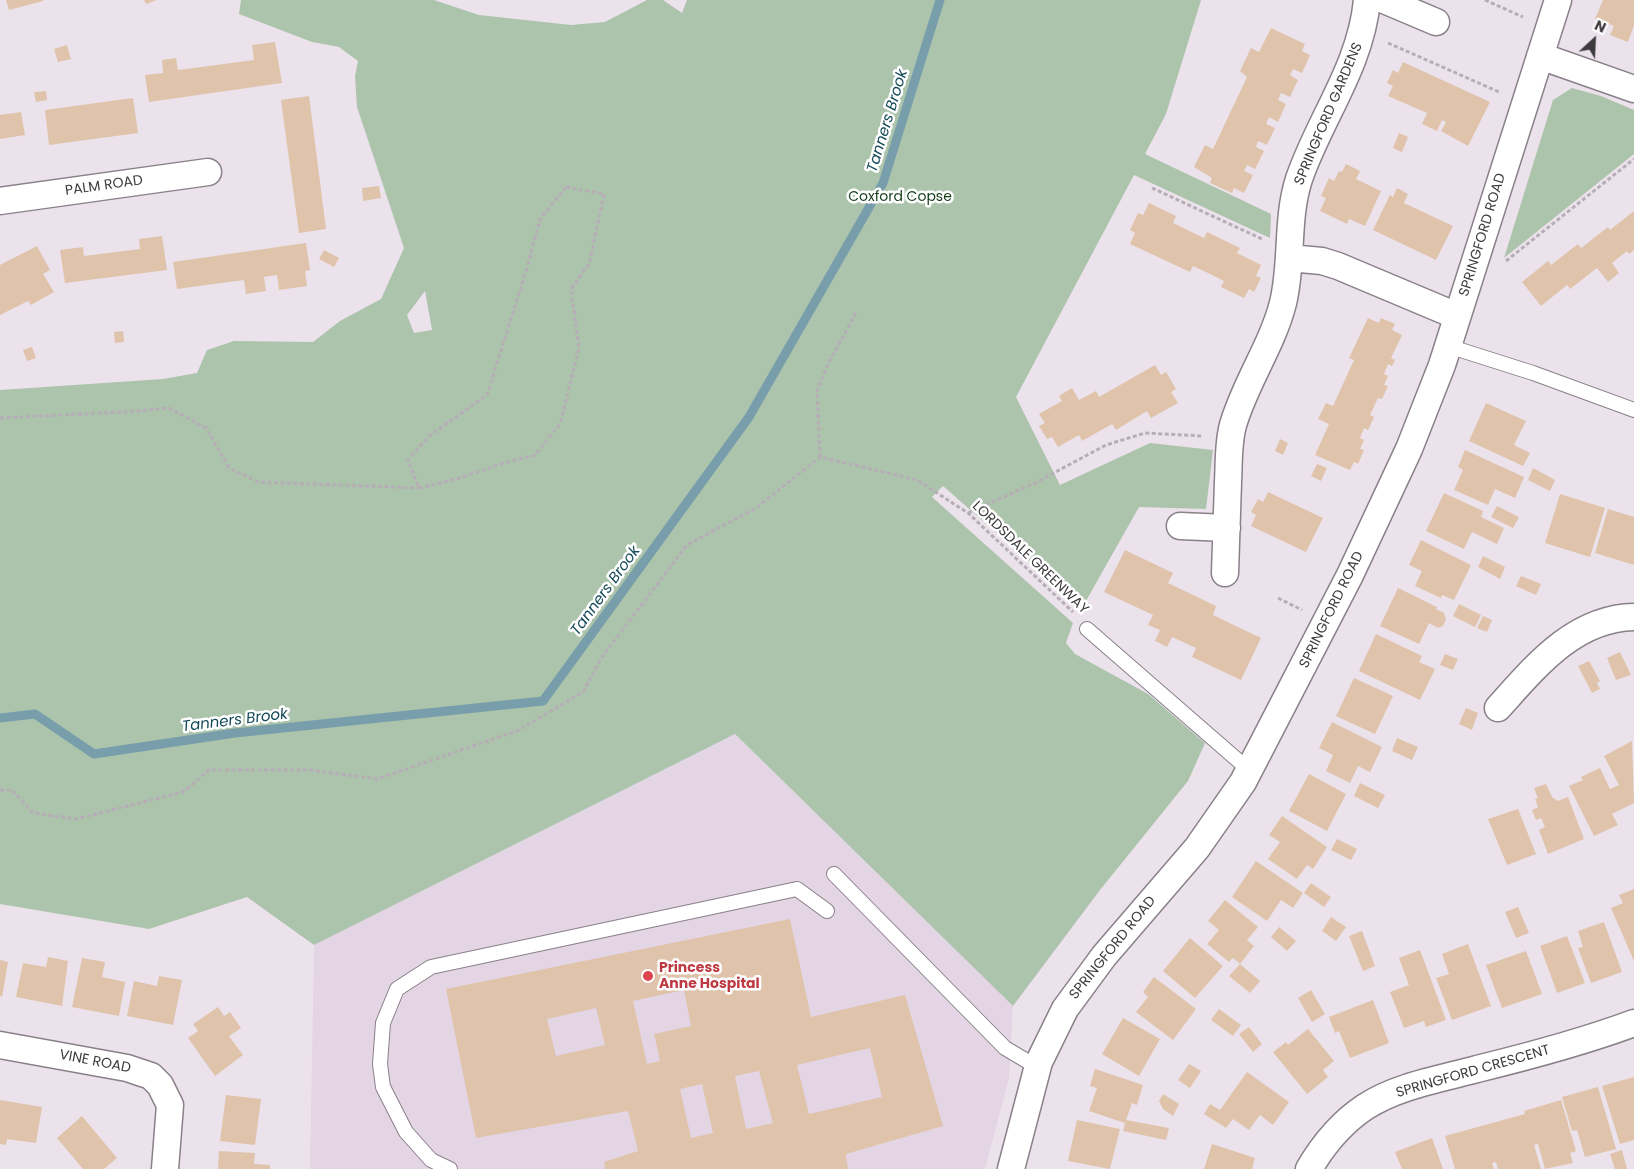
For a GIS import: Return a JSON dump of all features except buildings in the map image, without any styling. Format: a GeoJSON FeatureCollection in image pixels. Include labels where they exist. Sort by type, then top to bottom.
{"type":"FeatureCollection","features":[{"type":"Feature","properties":{"kind":"street","name":"SPRINGFORD GARDENS"},"geometry":{"type":"LineString","coordinates":[[1225,573],[1231,438],[1238,410],[1275,327],[1282,304],[1288,281],[1292,207],[1297,187],[1306,161],[1355,58],[1362,32],[1367,0]]}},
{"type":"Feature","properties":{"kind":"street"},"geometry":{"type":"LineString","coordinates":[[1384,0],[1436,22]]}},
{"type":"Feature","properties":{"kind":"street","name":"SPRINGFORD ROAD"},"geometry":{"type":"LineString","coordinates":[[1012,1169],[1037,1067],[1065,1009],[1083,981],[1197,848],[1223,814],[1249,770],[1346,583],[1410,449],[1448,346],[1558,0]]}},
{"type":"Feature","properties":{"kind":"street"},"geometry":{"type":"LineString","coordinates":[[1540,56],[1634,89]]}},
{"type":"Feature","properties":{"kind":"street","name":"PALM ROAD"},"geometry":{"type":"LineString","coordinates":[[0,201],[208,172]]}},
{"type":"Feature","properties":{"kind":"street"},"geometry":{"type":"LineString","coordinates":[[1290,255],[1338,266],[1457,316]]}},
{"type":"Feature","properties":{"kind":"street"},"geometry":{"type":"LineString","coordinates":[[1180,526],[1227,528]]}},
{"type":"Feature","properties":{"kind":"street"},"geometry":{"type":"LineString","coordinates":[[1498,708],[1539,662],[1567,640],[1595,625],[1634,617]]}},
{"type":"Feature","properties":{"kind":"street","name":"SPRINGFORD CRESCENT"},"geometry":{"type":"LineString","coordinates":[[1309,1169],[1321,1148],[1341,1127],[1365,1107],[1387,1097],[1420,1084],[1600,1036],[1634,1023]]}},
{"type":"Feature","properties":{"kind":"street","name":"VINE ROAD"},"geometry":{"type":"LineString","coordinates":[[0,1045],[127,1068],[151,1076],[160,1085],[170,1105],[165,1169]]}},
{"type":"Feature","properties":{"kind":"lane"},"geometry":{"type":"LineString","coordinates":[[1448,346],[1533,373],[1634,410]]}},
{"type":"Feature","properties":{"kind":"lane"},"geometry":{"type":"LineString","coordinates":[[1087,629],[1249,770]]}},
{"type":"Feature","properties":{"kind":"lane"},"geometry":{"type":"LineString","coordinates":[[834,874],[1005,1048],[1037,1067]]}},
{"type":"Feature","properties":{"kind":"lane"},"geometry":{"type":"LineString","coordinates":[[450,1169],[431,1160],[406,1132],[383,1088],[380,1064],[383,1023],[397,989],[431,967],[797,890],[827,911]]}},
{"type":"Feature","properties":{"kind":"path"},"geometry":{"type":"LineString","coordinates":[[1486,0],[1549,28]]}},
{"type":"Feature","properties":{"kind":"path"},"geometry":{"type":"LineString","coordinates":[[1362,32],[1524,104]]}},
{"type":"Feature","properties":{"kind":"path"},"geometry":{"type":"LineString","coordinates":[[1473,266],[1493,272],[1634,158]]}},
{"type":"Feature","properties":{"kind":"path"},"geometry":{"type":"LineString","coordinates":[[0,418],[169,408],[206,428],[229,468],[259,482],[419,488],[535,455],[560,424],[579,348],[571,288],[589,264],[604,194],[566,187],[540,219],[527,268],[487,395],[429,436],[408,460],[419,488]]}},
{"type":"Feature","properties":{"kind":"path"},"geometry":{"type":"LineString","coordinates":[[1152,188],[1290,255]]}},
{"type":"Feature","properties":{"kind":"path"},"geometry":{"type":"LineString","coordinates":[[0,790],[12,790],[34,813],[76,819],[183,792],[210,770],[310,770],[378,779],[517,731],[583,692],[602,657],[687,545],[756,508],[820,457],[818,390],[828,364],[856,313]]}},
{"type":"Feature","properties":{"kind":"path"},"geometry":{"type":"LineString","coordinates":[[968,513],[1035,483],[1106,445],[1145,433],[1231,438]]}},
{"type":"Feature","properties":{"kind":"path","name":"LORDSDALE GREENWAY"},"geometry":{"type":"LineString","coordinates":[[820,457],[917,480],[968,513],[1061,599],[1087,629]]}},
{"type":"Feature","properties":{"kind":"shaded area","name":"Princess Anne Hospital"},"geometry":{"type":"Polygon","coordinates":[[[735,734],[1013,1006],[1009,1078],[985,1169],[310,1169],[314,945],[735,734]]]}},
{"type":"Feature","properties":{"kind":"green space","name":"Coxford Copse"},"geometry":{"type":"Polygon","coordinates":[[[241,0],[434,0],[479,15],[571,25],[605,22],[647,0],[663,0],[682,13],[687,0],[1201,0],[1166,114],[1145,154],[1271,214],[1270,238],[1134,175],[1016,397],[1060,485],[1150,443],[1213,450],[1206,509],[1139,507],[1082,608],[943,486],[932,497],[1073,623],[1066,643],[1075,654],[1148,694],[1205,743],[1188,781],[1100,890],[1013,1006],[735,734],[314,945],[247,897],[149,929],[0,904],[0,390],[163,379],[197,373],[207,350],[234,341],[313,342],[340,321],[381,299],[404,248],[357,107],[355,76],[358,61],[339,47],[312,42],[239,14],[241,0]],[[425,291],[407,315],[414,333],[432,330],[425,291]]]}},
{"type":"Feature","properties":{"kind":"green space"},"geometry":{"type":"Polygon","coordinates":[[[1572,88],[1601,96],[1634,110],[1634,154],[1504,258],[1553,100],[1572,88]]]}},
{"type":"Feature","properties":{"kind":"waterway","name":"Tanners Brook"},"geometry":{"type":"LineString","coordinates":[[0,718],[35,714],[94,754],[235,733],[543,701],[749,417],[883,183],[940,0]]}},
{"type":"Feature","properties":{"kind":"place","name":"Princess Anne Hospital"},"geometry":{"type":"Point","coordinates":[648,976]}}]}
